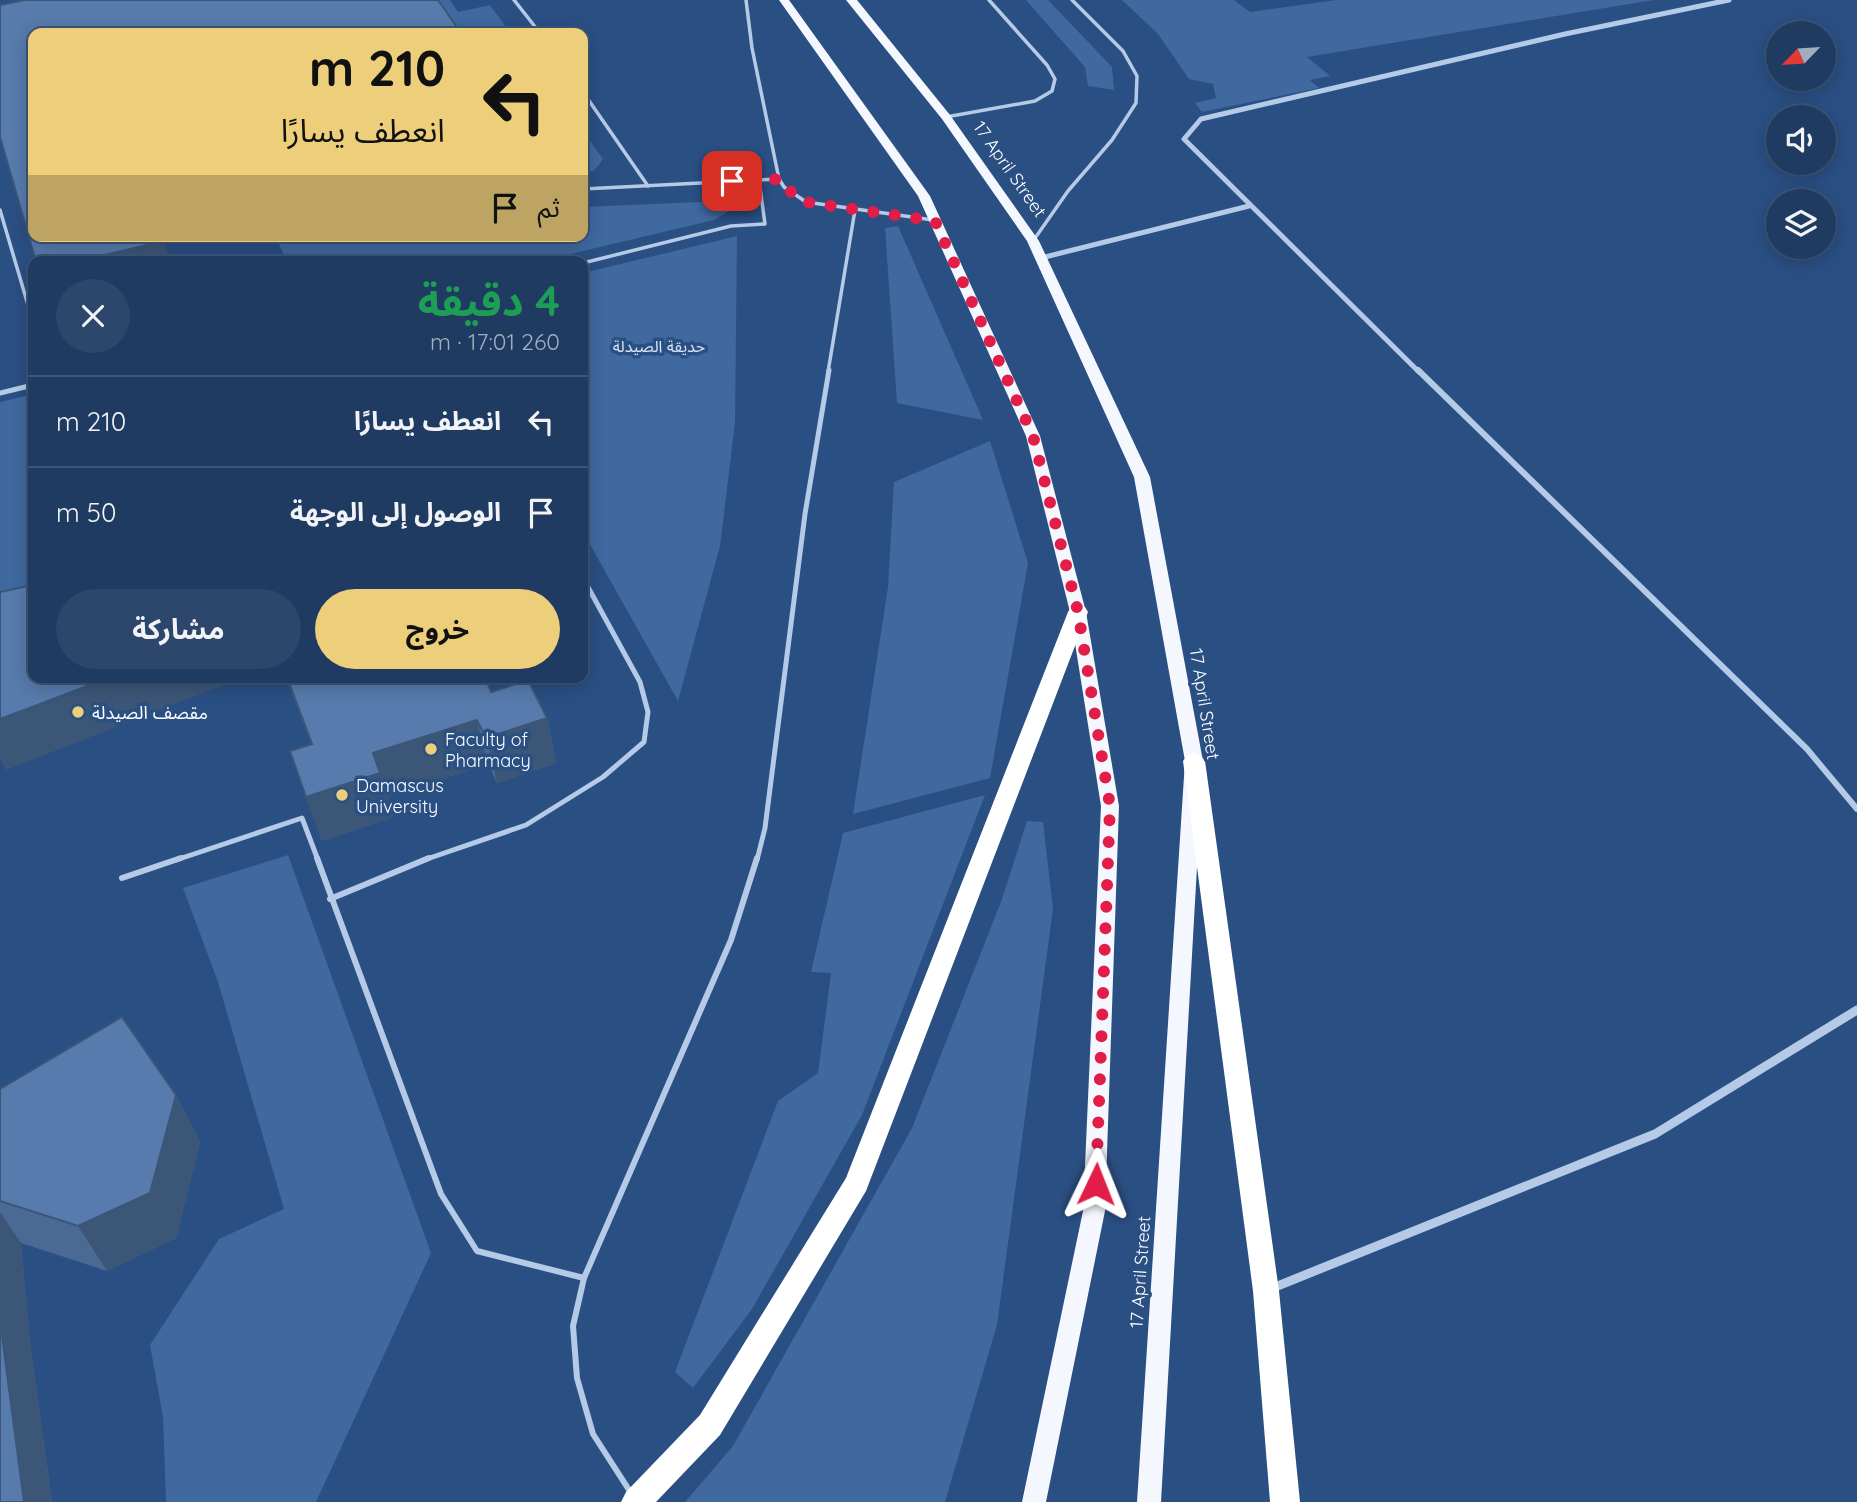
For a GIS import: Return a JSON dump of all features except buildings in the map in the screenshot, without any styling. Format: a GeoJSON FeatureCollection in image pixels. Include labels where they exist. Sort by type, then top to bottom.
{"type":"FeatureCollection","features":[{"type":"Feature","properties":{"kind":"highway"},"geometry":{"type":"LineString","coordinates":[[637,1502],[710,1425],[857,1183],[1078,612]]}},
{"type":"Feature","properties":{"kind":"highway"},"geometry":{"type":"LineString","coordinates":[[1194,761],[1266,1291],[1285,1502]]}},
{"type":"Feature","properties":{"kind":"main road"},"geometry":{"type":"LineString","coordinates":[[784,0],[924,196],[1033,436],[1078,612],[1110,806],[1094,1211],[1034,1502]]}},
{"type":"Feature","properties":{"kind":"main road","name":"17 April Street"},"geometry":{"type":"LineString","coordinates":[[851,0],[946,117],[1033,241],[1142,477],[1194,761],[1149,1502]]}},
{"type":"Feature","properties":{"kind":"street"},"geometry":{"type":"LineString","coordinates":[[1729,0],[1565,34],[1201,119],[1184,139],[1249,206],[1807,749],[1857,809]]}},
{"type":"Feature","properties":{"kind":"street"},"geometry":{"type":"LineString","coordinates":[[1041,258],[1249,206]]}},
{"type":"Feature","properties":{"kind":"street"},"geometry":{"type":"LineString","coordinates":[[1266,1291],[1656,1134],[1857,1010]]}},
{"type":"Feature","properties":{"kind":"lane"},"geometry":{"type":"LineString","coordinates":[[514,0],[536,28]]}},
{"type":"Feature","properties":{"kind":"lane"},"geometry":{"type":"LineString","coordinates":[[746,0],[752,48],[779,179],[784,187],[806,202],[935,221]]}},
{"type":"Feature","properties":{"kind":"lane"},"geometry":{"type":"LineString","coordinates":[[946,117],[1035,101],[1052,91],[1055,79],[1047,65],[989,0]]}},
{"type":"Feature","properties":{"kind":"lane"},"geometry":{"type":"LineString","coordinates":[[1033,241],[1068,191],[1112,140],[1136,103],[1137,76],[1123,51],[1072,0]]}},
{"type":"Feature","properties":{"kind":"lane"},"geometry":{"type":"LineString","coordinates":[[588,99],[648,186]]}},
{"type":"Feature","properties":{"kind":"lane"},"geometry":{"type":"LineString","coordinates":[[588,188],[779,179]]}},
{"type":"Feature","properties":{"kind":"lane"},"geometry":{"type":"LineString","coordinates":[[588,262],[731,226],[765,223],[760,180]]}},
{"type":"Feature","properties":{"kind":"lane"},"geometry":{"type":"LineString","coordinates":[[0,210],[28,305]]}},
{"type":"Feature","properties":{"kind":"lane"},"geometry":{"type":"LineString","coordinates":[[637,1502],[593,1434],[577,1378],[573,1326],[584,1278],[731,940],[750,887],[765,828],[805,514],[856,210]]}},
{"type":"Feature","properties":{"kind":"lane"},"geometry":{"type":"LineString","coordinates":[[0,393],[28,386]]}},
{"type":"Feature","properties":{"kind":"lane"},"geometry":{"type":"LineString","coordinates":[[330,899],[432,857],[527,825],[603,776],[644,742],[648,712],[640,681],[588,587]]}},
{"type":"Feature","properties":{"kind":"lane"},"geometry":{"type":"LineString","coordinates":[[121,878],[302,818],[441,1194],[477,1251],[584,1278]]}},
{"type":"Feature","properties":{"kind":"green space"},"geometry":{"type":"Polygon","coordinates":[[[422,0],[450,0],[458,12],[490,5],[506,27],[501,28],[442,28],[422,0]]]}},
{"type":"Feature","properties":{"kind":"green space"},"geometry":{"type":"Polygon","coordinates":[[[1026,0],[1048,0],[1112,67],[1114,90],[1088,86],[1085,67],[1026,0]]]}},
{"type":"Feature","properties":{"kind":"green space"},"geometry":{"type":"Polygon","coordinates":[[[1122,0],[1234,0],[1250,12],[1336,0],[1654,0],[1307,57],[1330,76],[1310,80],[1319,88],[1202,112],[1195,103],[1216,98],[1213,84],[1189,79],[1158,34],[1122,0]]]}},
{"type":"Feature","properties":{"kind":"green space"},"geometry":{"type":"Polygon","coordinates":[[[588,138],[603,159],[594,171],[588,171],[588,138]]]}},
{"type":"Feature","properties":{"kind":"green space"},"geometry":{"type":"Polygon","coordinates":[[[723,201],[736,207],[714,220],[562,256],[285,256],[278,242],[588,242],[588,207],[723,201]]]}},
{"type":"Feature","properties":{"kind":"green space"},"geometry":{"type":"Polygon","coordinates":[[[898,226],[983,420],[897,403],[885,228],[898,226]]]}},
{"type":"Feature","properties":{"kind":"green space","name":"حديقة الصيدلة"},"geometry":{"type":"Polygon","coordinates":[[[737,236],[735,423],[720,546],[678,701],[588,541],[588,272],[737,236]]]}},
{"type":"Feature","properties":{"kind":"green space"},"geometry":{"type":"Polygon","coordinates":[[[28,395],[28,600],[0,608],[0,402],[28,395]]]}},
{"type":"Feature","properties":{"kind":"green space"},"geometry":{"type":"Polygon","coordinates":[[[990,441],[1028,563],[990,778],[853,814],[888,587],[894,482],[990,441]]]}},
{"type":"Feature","properties":{"kind":"green space"},"geometry":{"type":"Polygon","coordinates":[[[985,795],[862,1115],[752,1309],[693,1388],[675,1372],[778,1101],[818,1073],[831,973],[811,972],[843,833],[985,795]]]}},
{"type":"Feature","properties":{"kind":"green space"},"geometry":{"type":"Polygon","coordinates":[[[1027,821],[1043,822],[1053,909],[997,1325],[945,1502],[685,1502],[733,1446],[912,1128],[1002,899],[1027,821]]]}},
{"type":"Feature","properties":{"kind":"green space"},"geometry":{"type":"Polygon","coordinates":[[[288,855],[431,1253],[316,1502],[166,1502],[163,1417],[150,1345],[219,1239],[284,1209],[218,982],[183,888],[288,855]]]}},
{"type":"Feature","properties":{"kind":"place","name":"مقصف الصيدلة"},"geometry":{"type":"Point","coordinates":[78,712]}},
{"type":"Feature","properties":{"kind":"place","name":"Faculty of Pharmacy"},"geometry":{"type":"Point","coordinates":[431,749]}},
{"type":"Feature","properties":{"kind":"place","name":"Damascus University"},"geometry":{"type":"Point","coordinates":[342,795]}},
{"type":"Feature","properties":{"kind":"route"},"geometry":{"type":"LineString","coordinates":[[732,181],[779,179],[794,196],[806,202],[935,221],[1033,436],[1078,612],[1110,806],[1096,1184]]}}]}
